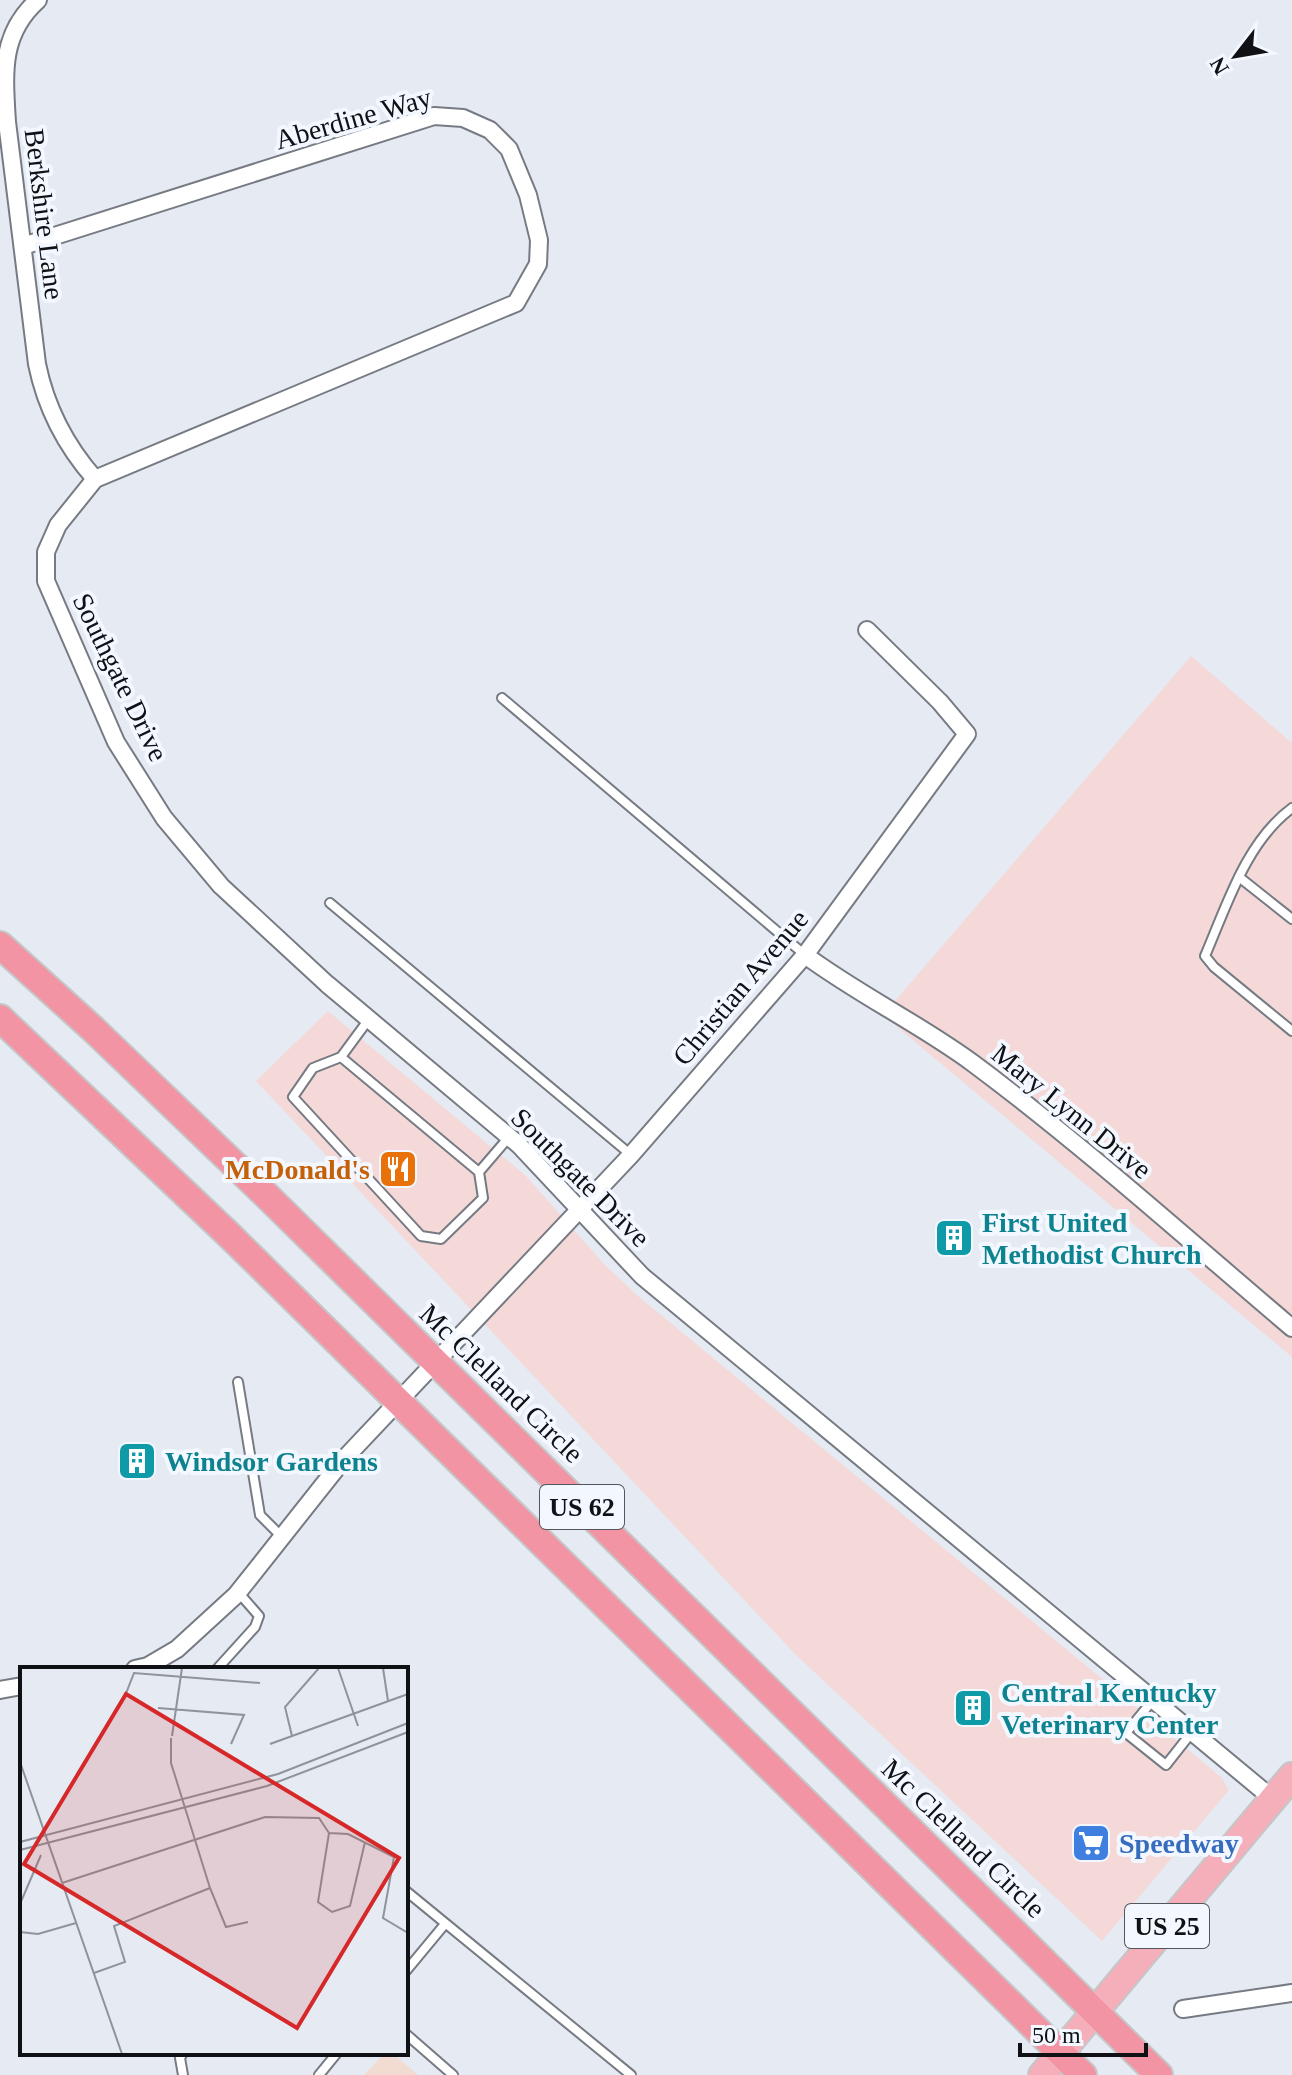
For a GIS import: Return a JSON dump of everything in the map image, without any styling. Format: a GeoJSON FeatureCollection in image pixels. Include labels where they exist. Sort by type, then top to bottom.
{"type":"FeatureCollection","features":[{"type":"Feature","properties":{"kind":"highway","name":"Mc Clelland Circle"},"geometry":{"type":"LineString","coordinates":[[0,945],[200,1131],[1159,2075]]}},
{"type":"Feature","properties":{"kind":"highway","name":"US 62"},"geometry":{"type":"LineString","coordinates":[[0,1018],[116,1125],[1083,2075]]}},
{"type":"Feature","properties":{"kind":"main road","name":"US 25"},"geometry":{"type":"LineString","coordinates":[[1042,2075],[1292,1776]]}},
{"type":"Feature","properties":{"kind":"street","name":"Berkshire Lane"},"geometry":{"type":"LineString","coordinates":[[38,0],[19,16],[5,47],[3,65],[7,122],[37,364],[44,397],[49,412],[95,479]]}},
{"type":"Feature","properties":{"kind":"street","name":"Aberdine Way"},"geometry":{"type":"LineString","coordinates":[[23,246],[434,116],[463,118],[490,130],[509,149],[528,195],[539,240],[538,264],[516,303],[95,479]]}},
{"type":"Feature","properties":{"kind":"street","name":"Southgate Drive"},"geometry":{"type":"LineString","coordinates":[[95,479],[58,525],[46,552],[46,581],[116,742],[164,818],[221,886],[369,1019],[509,1137],[642,1276],[1273,1799]]}},
{"type":"Feature","properties":{"kind":"street","name":"Christian Avenue"},"geometry":{"type":"LineString","coordinates":[[146,1667],[177,1649],[238,1592],[343,1460],[631,1155],[805,955],[967,734],[940,702],[867,630]]}},
{"type":"Feature","properties":{"kind":"street","name":"Mary Lynn Drive"},"geometry":{"type":"LineString","coordinates":[[805,955],[840,981],[970,1061],[1035,1111],[1292,1328]]}},
{"type":"Feature","properties":{"kind":"street"},"geometry":{"type":"LineString","coordinates":[[0,1690],[20,1686]]}},
{"type":"Feature","properties":{"kind":"street"},"geometry":{"type":"LineString","coordinates":[[1183,2009],[1292,1993]]}},
{"type":"Feature","properties":{"kind":"lane"},"geometry":{"type":"LineString","coordinates":[[502,698],[805,955]]}},
{"type":"Feature","properties":{"kind":"lane"},"geometry":{"type":"LineString","coordinates":[[1292,808],[1274,822],[1239,877],[1205,956],[1214,967],[1292,1031]]}},
{"type":"Feature","properties":{"kind":"lane"},"geometry":{"type":"LineString","coordinates":[[1239,877],[1292,919]]}},
{"type":"Feature","properties":{"kind":"lane"},"geometry":{"type":"LineString","coordinates":[[330,903],[631,1155]]}},
{"type":"Feature","properties":{"kind":"lane"},"geometry":{"type":"LineString","coordinates":[[341,1057],[479,1172],[483,1198],[441,1239],[421,1236],[293,1097],[313,1068],[341,1057],[369,1019]]}},
{"type":"Feature","properties":{"kind":"lane"},"geometry":{"type":"LineString","coordinates":[[479,1172],[509,1137]]}},
{"type":"Feature","properties":{"kind":"lane"},"geometry":{"type":"LineString","coordinates":[[238,1382],[260,1515],[282,1537]]}},
{"type":"Feature","properties":{"kind":"lane"},"geometry":{"type":"LineString","coordinates":[[219,1667],[255,1627],[259,1616],[238,1592]]}},
{"type":"Feature","properties":{"kind":"lane"},"geometry":{"type":"LineString","coordinates":[[1153,1700],[1126,1733],[1166,1765],[1192,1732]]}},
{"type":"Feature","properties":{"kind":"lane"},"geometry":{"type":"LineString","coordinates":[[408,1893],[631,2075]]}},
{"type":"Feature","properties":{"kind":"lane"},"geometry":{"type":"LineString","coordinates":[[408,1969],[445,1924]]}},
{"type":"Feature","properties":{"kind":"lane"},"geometry":{"type":"LineString","coordinates":[[408,2036],[453,2075]]}},
{"type":"Feature","properties":{"kind":"lane"},"geometry":{"type":"LineString","coordinates":[[182,2055],[183,2075]]}},
{"type":"Feature","properties":{"kind":"lane"},"geometry":{"type":"LineString","coordinates":[[319,2075],[335,2055]]}},
{"type":"Feature","properties":{"kind":"shaded area"},"geometry":{"type":"Polygon","coordinates":[[[1191,656],[1292,743],[1292,1357],[883,1015],[1191,656]]]}},
{"type":"Feature","properties":{"kind":"shaded area"},"geometry":{"type":"Polygon","coordinates":[[[328,1011],[526,1176],[605,1265],[638,1296],[1221,1777],[1229,1790],[1102,1941],[796,1655],[256,1081],[328,1011]]]}},
{"type":"Feature","properties":{"kind":"shaded area"},"geometry":{"type":"Polygon","coordinates":[[[383,2055],[394,2055],[418,2075],[364,2075],[383,2055]]]}},
{"type":"Feature","properties":{"kind":"place","name":"McDonald's"},"geometry":{"type":"Point","coordinates":[398,1169]}},
{"type":"Feature","properties":{"kind":"place","name":"First United Methodist Church"},"geometry":{"type":"Point","coordinates":[954,1238]}},
{"type":"Feature","properties":{"kind":"place","name":"Windsor Gardens"},"geometry":{"type":"Point","coordinates":[137,1461]}},
{"type":"Feature","properties":{"kind":"place","name":"Central Kentucky Veterinary Center"},"geometry":{"type":"Point","coordinates":[973,1708]}},
{"type":"Feature","properties":{"kind":"place","name":"Speedway"},"geometry":{"type":"Point","coordinates":[1091,1843]}}]}
